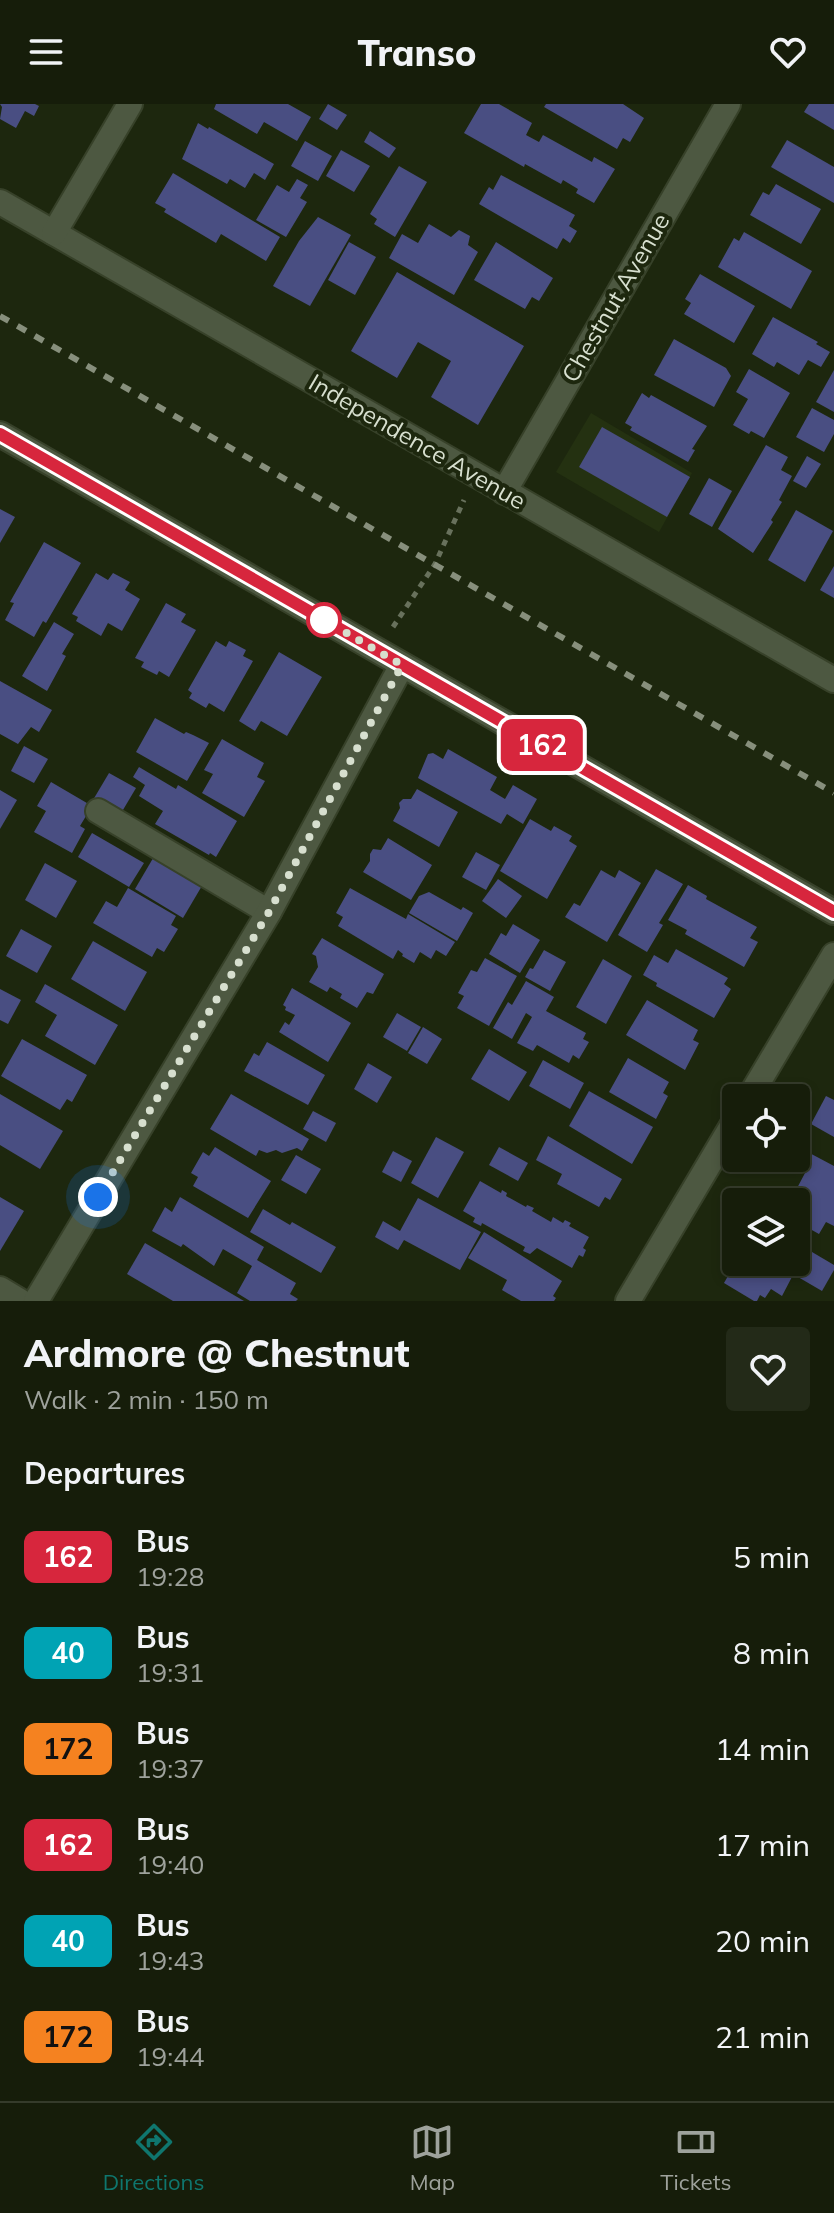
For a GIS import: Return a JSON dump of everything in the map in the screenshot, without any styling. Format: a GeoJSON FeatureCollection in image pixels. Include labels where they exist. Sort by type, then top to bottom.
{"type":"FeatureCollection","features":[{"type":"Feature","properties":{"kind":"street"},"geometry":{"type":"LineString","coordinates":[[54,233],[130,104]]}},
{"type":"Feature","properties":{"kind":"street","name":"Chestnut Avenue"},"geometry":{"type":"LineString","coordinates":[[504,492],[728,104]]}},
{"type":"Feature","properties":{"kind":"street","name":"Independence Avenue"},"geometry":{"type":"LineString","coordinates":[[0,202],[834,680]]}},
{"type":"Feature","properties":{"kind":"street"},"geometry":{"type":"LineString","coordinates":[[0,434],[834,912]]}},
{"type":"Feature","properties":{"kind":"street"},"geometry":{"type":"LineString","coordinates":[[36,1301],[269,912],[402,665]]}},
{"type":"Feature","properties":{"kind":"street"},"geometry":{"type":"LineString","coordinates":[[98,811],[269,912]]}},
{"type":"Feature","properties":{"kind":"street"},"geometry":{"type":"LineString","coordinates":[[757,1084],[834,955]]}},
{"type":"Feature","properties":{"kind":"street"},"geometry":{"type":"LineString","coordinates":[[628,1301],[722,1143]]}},
{"type":"Feature","properties":{"kind":"street"},"geometry":{"type":"LineString","coordinates":[[0,1289],[20,1301]]}},
{"type":"Feature","properties":{"kind":"path"},"geometry":{"type":"LineString","coordinates":[[392,628],[435,564],[467,496]]}},
{"type":"Feature","properties":{"kind":"shaded area"},"geometry":{"type":"Polygon","coordinates":[[[591,413],[692,473],[659,532],[556,472],[591,413]]]}},
{"type":"Feature","properties":{"kind":"building"},"geometry":{"type":"Polygon","coordinates":[[[0,104],[39,106],[34,116],[25,111],[16,128],[0,119],[0,104]]]}},
{"type":"Feature","properties":{"kind":"building"},"geometry":{"type":"Polygon","coordinates":[[[216,104],[288,104],[311,117],[297,141],[264,122],[257,134],[214,109],[216,104]]]}},
{"type":"Feature","properties":{"kind":"building"},"geometry":{"type":"Polygon","coordinates":[[[328,104],[347,115],[337,130],[319,119],[328,104]]]}},
{"type":"Feature","properties":{"kind":"building"},"geometry":{"type":"Polygon","coordinates":[[[481,104],[499,104],[532,123],[526,135],[539,142],[543,135],[592,162],[594,157],[615,169],[594,203],[576,193],[578,189],[563,180],[561,184],[525,164],[524,167],[464,133],[481,104]]]}},
{"type":"Feature","properties":{"kind":"building"},"geometry":{"type":"Polygon","coordinates":[[[546,104],[623,104],[644,118],[630,142],[623,138],[617,149],[544,107],[546,104]]]}},
{"type":"Feature","properties":{"kind":"building"},"geometry":{"type":"Polygon","coordinates":[[[809,104],[834,104],[834,130],[804,112],[809,104]]]}},
{"type":"Feature","properties":{"kind":"building"},"geometry":{"type":"Polygon","coordinates":[[[198,123],[274,164],[265,180],[254,173],[245,188],[230,179],[227,184],[182,159],[198,123]]]}},
{"type":"Feature","properties":{"kind":"building"},"geometry":{"type":"Polygon","coordinates":[[[370,131],[396,148],[389,158],[364,142],[370,131]]]}},
{"type":"Feature","properties":{"kind":"building"},"geometry":{"type":"Polygon","coordinates":[[[787,140],[834,167],[834,203],[771,167],[787,140]]]}},
{"type":"Feature","properties":{"kind":"building"},"geometry":{"type":"Polygon","coordinates":[[[305,141],[332,156],[318,181],[291,166],[305,141]]]}},
{"type":"Feature","properties":{"kind":"building"},"geometry":{"type":"Polygon","coordinates":[[[341,150],[370,166],[354,192],[326,176],[341,150]]]}},
{"type":"Feature","properties":{"kind":"building"},"geometry":{"type":"Polygon","coordinates":[[[399,166],[427,182],[395,237],[374,224],[377,219],[370,214],[399,166]]]}},
{"type":"Feature","properties":{"kind":"building"},"geometry":{"type":"Polygon","coordinates":[[[173,173],[280,237],[266,261],[221,234],[216,243],[164,212],[166,209],[155,203],[173,173]]]}},
{"type":"Feature","properties":{"kind":"building"},"geometry":{"type":"Polygon","coordinates":[[[501,175],[575,215],[569,226],[577,231],[570,243],[563,238],[557,249],[479,204],[489,187],[493,190],[501,175]]]}},
{"type":"Feature","properties":{"kind":"building"},"geometry":{"type":"Polygon","coordinates":[[[297,179],[308,185],[300,198],[307,202],[286,237],[256,220],[277,185],[289,192],[297,179]]]}},
{"type":"Feature","properties":{"kind":"building"},"geometry":{"type":"Polygon","coordinates":[[[776,184],[821,209],[801,244],[750,215],[763,192],[769,195],[776,184]]]}},
{"type":"Feature","properties":{"kind":"building"},"geometry":{"type":"Polygon","coordinates":[[[318,217],[351,235],[310,306],[273,286],[299,241],[318,217]]]}},
{"type":"Feature","properties":{"kind":"building"},"geometry":{"type":"Polygon","coordinates":[[[429,224],[451,237],[459,230],[470,236],[468,245],[478,252],[454,295],[389,258],[402,234],[418,243],[429,224]]]}},
{"type":"Feature","properties":{"kind":"building"},"geometry":{"type":"Polygon","coordinates":[[[744,232],[812,271],[791,309],[718,267],[734,238],[739,241],[744,232]]]}},
{"type":"Feature","properties":{"kind":"building"},"geometry":{"type":"Polygon","coordinates":[[[349,242],[376,257],[355,295],[328,280],[349,242]]]}},
{"type":"Feature","properties":{"kind":"building"},"geometry":{"type":"Polygon","coordinates":[[[496,242],[553,278],[539,301],[532,297],[525,309],[474,280],[496,242]]]}},
{"type":"Feature","properties":{"kind":"building"},"geometry":{"type":"Polygon","coordinates":[[[397,272],[524,346],[478,425],[431,397],[451,361],[418,342],[397,378],[351,351],[397,272]]]}},
{"type":"Feature","properties":{"kind":"building"},"geometry":{"type":"Polygon","coordinates":[[[700,274],[755,306],[734,343],[684,314],[691,303],[685,299],[700,274]]]}},
{"type":"Feature","properties":{"kind":"building"},"geometry":{"type":"Polygon","coordinates":[[[773,317],[830,352],[821,367],[808,360],[799,375],[777,362],[774,367],[752,354],[773,317]]]}},
{"type":"Feature","properties":{"kind":"building"},"geometry":{"type":"Polygon","coordinates":[[[674,339],[726,368],[731,376],[714,407],[654,375],[674,339]]]}},
{"type":"Feature","properties":{"kind":"building"},"geometry":{"type":"Polygon","coordinates":[[[749,369],[790,393],[764,438],[733,425],[748,399],[736,392],[749,369]]]}},
{"type":"Feature","properties":{"kind":"building"},"geometry":{"type":"Polygon","coordinates":[[[834,370],[834,412],[816,402],[834,370]]]}},
{"type":"Feature","properties":{"kind":"building"},"geometry":{"type":"Polygon","coordinates":[[[642,393],[707,426],[692,449],[695,450],[688,462],[630,430],[632,427],[625,423],[642,393]]]}},
{"type":"Feature","properties":{"kind":"building"},"geometry":{"type":"Polygon","coordinates":[[[812,408],[834,420],[834,434],[824,452],[796,437],[812,408]]]}},
{"type":"Feature","properties":{"kind":"building"},"geometry":{"type":"Polygon","coordinates":[[[602,427],[690,477],[667,517],[579,467],[602,427]]]}},
{"type":"Feature","properties":{"kind":"building"},"geometry":{"type":"Polygon","coordinates":[[[766,445],[788,457],[781,470],[792,476],[779,500],[782,502],[771,520],[773,522],[753,553],[718,529],[766,445]]]}},
{"type":"Feature","properties":{"kind":"building"},"geometry":{"type":"Polygon","coordinates":[[[807,456],[821,464],[806,488],[793,481],[807,456]]]}},
{"type":"Feature","properties":{"kind":"building"},"geometry":{"type":"Polygon","coordinates":[[[709,478],[732,491],[712,527],[689,514],[709,478]]]}},
{"type":"Feature","properties":{"kind":"building"},"geometry":{"type":"Polygon","coordinates":[[[0,509],[15,517],[0,543],[0,509]]]}},
{"type":"Feature","properties":{"kind":"building"},"geometry":{"type":"Polygon","coordinates":[[[796,510],[833,531],[805,582],[768,560],[796,510]]]}},
{"type":"Feature","properties":{"kind":"building"},"geometry":{"type":"Polygon","coordinates":[[[44,542],[81,563],[46,623],[43,621],[34,637],[5,620],[14,603],[10,602],[44,542]]]}},
{"type":"Feature","properties":{"kind":"building"},"geometry":{"type":"Polygon","coordinates":[[[834,566],[834,598],[820,590],[834,566]]]}},
{"type":"Feature","properties":{"kind":"building"},"geometry":{"type":"Polygon","coordinates":[[[96,573],[108,580],[113,573],[130,582],[125,590],[140,599],[122,631],[108,623],[101,636],[76,621],[78,617],[72,614],[96,573]]]}},
{"type":"Feature","properties":{"kind":"building"},"geometry":{"type":"Polygon","coordinates":[[[166,603],[186,614],[181,622],[196,630],[169,677],[141,667],[144,662],[135,658],[166,603]]]}},
{"type":"Feature","properties":{"kind":"building"},"geometry":{"type":"Polygon","coordinates":[[[54,622],[74,634],[47,691],[22,676],[54,622]]]}},
{"type":"Feature","properties":{"kind":"building"},"geometry":{"type":"Polygon","coordinates":[[[216,641],[226,647],[229,641],[246,650],[243,656],[253,661],[224,712],[209,703],[206,708],[189,698],[192,693],[188,690],[216,641]]]}},
{"type":"Feature","properties":{"kind":"building"},"geometry":{"type":"Polygon","coordinates":[[[279,652],[322,677],[287,736],[261,721],[255,731],[239,721],[279,652]]]}},
{"type":"Feature","properties":{"kind":"building"},"geometry":{"type":"Polygon","coordinates":[[[0,681],[52,710],[39,732],[31,727],[18,744],[0,734],[0,681]]]}},
{"type":"Feature","properties":{"kind":"building"},"geometry":{"type":"Polygon","coordinates":[[[155,718],[209,743],[187,781],[136,752],[155,718]]]}},
{"type":"Feature","properties":{"kind":"building"},"geometry":{"type":"Polygon","coordinates":[[[222,739],[264,763],[257,777],[265,781],[244,817],[202,793],[213,774],[204,770],[222,739]]]}},
{"type":"Feature","properties":{"kind":"building"},"geometry":{"type":"Polygon","coordinates":[[[24,746],[48,759],[34,783],[11,771],[24,746]]]}},
{"type":"Feature","properties":{"kind":"building"},"geometry":{"type":"Polygon","coordinates":[[[448,749],[497,777],[490,790],[505,799],[513,785],[537,799],[523,824],[507,814],[501,824],[418,778],[428,754],[433,753],[443,759],[448,749]]]}},
{"type":"Feature","properties":{"kind":"building"},"geometry":{"type":"Polygon","coordinates":[[[139,767],[176,789],[178,785],[237,821],[216,857],[155,824],[163,811],[139,796],[145,785],[133,777],[139,767]]]}},
{"type":"Feature","properties":{"kind":"building"},"geometry":{"type":"Polygon","coordinates":[[[109,773],[136,788],[120,815],[93,800],[109,773]]]}},
{"type":"Feature","properties":{"kind":"building"},"geometry":{"type":"Polygon","coordinates":[[[51,782],[92,806],[80,826],[85,829],[72,853],[34,832],[46,811],[37,806],[51,782]]]}},
{"type":"Feature","properties":{"kind":"building"},"geometry":{"type":"Polygon","coordinates":[[[417,789],[458,812],[439,847],[393,821],[400,808],[399,803],[403,799],[411,799],[417,789]]]}},
{"type":"Feature","properties":{"kind":"building"},"geometry":{"type":"Polygon","coordinates":[[[0,790],[17,800],[0,829],[0,790]]]}},
{"type":"Feature","properties":{"kind":"building"},"geometry":{"type":"Polygon","coordinates":[[[530,819],[551,831],[554,826],[572,836],[569,841],[577,846],[547,899],[500,871],[530,819]]]}},
{"type":"Feature","properties":{"kind":"building"},"geometry":{"type":"Polygon","coordinates":[[[92,833],[144,863],[129,887],[78,857],[92,833]]]}},
{"type":"Feature","properties":{"kind":"building"},"geometry":{"type":"Polygon","coordinates":[[[388,838],[432,865],[411,900],[363,872],[373,849],[381,850],[388,838]]]}},
{"type":"Feature","properties":{"kind":"building"},"geometry":{"type":"Polygon","coordinates":[[[159,848],[206,879],[183,918],[135,889],[159,848]]]}},
{"type":"Feature","properties":{"kind":"building"},"geometry":{"type":"Polygon","coordinates":[[[476,852],[500,865],[486,890],[462,877],[476,852]]]}},
{"type":"Feature","properties":{"kind":"building"},"geometry":{"type":"Polygon","coordinates":[[[45,863],[77,881],[56,918],[25,900],[45,863]]]}},
{"type":"Feature","properties":{"kind":"building"},"geometry":{"type":"Polygon","coordinates":[[[656,869],[683,884],[659,923],[663,925],[647,952],[618,935],[656,869]]]}},
{"type":"Feature","properties":{"kind":"building"},"geometry":{"type":"Polygon","coordinates":[[[601,870],[615,878],[619,870],[641,883],[607,942],[565,917],[574,903],[580,906],[601,870]]]}},
{"type":"Feature","properties":{"kind":"building"},"geometry":{"type":"Polygon","coordinates":[[[498,879],[522,896],[506,918],[482,901],[498,879]]]}},
{"type":"Feature","properties":{"kind":"building"},"geometry":{"type":"Polygon","coordinates":[[[688,885],[707,896],[706,899],[757,927],[750,938],[758,942],[744,967],[685,934],[687,930],[668,920],[688,885]]]}},
{"type":"Feature","properties":{"kind":"building"},"geometry":{"type":"Polygon","coordinates":[[[128,888],[176,916],[171,925],[178,929],[164,952],[157,948],[152,957],[93,923],[106,901],[117,907],[128,888]]]}},
{"type":"Feature","properties":{"kind":"building"},"geometry":{"type":"Polygon","coordinates":[[[350,888],[406,919],[408,914],[455,942],[446,956],[436,950],[431,959],[420,952],[414,963],[398,950],[393,959],[338,926],[343,917],[336,913],[350,888]]]}},
{"type":"Feature","properties":{"kind":"building"},"geometry":{"type":"Polygon","coordinates":[[[429,892],[461,910],[463,907],[473,913],[457,941],[409,913],[419,896],[429,892]]]}},
{"type":"Feature","properties":{"kind":"building"},"geometry":{"type":"Polygon","coordinates":[[[513,924],[540,940],[520,973],[489,954],[501,933],[506,936],[513,924]]]}},
{"type":"Feature","properties":{"kind":"building"},"geometry":{"type":"Polygon","coordinates":[[[21,929],[52,946],[37,973],[6,956],[21,929]]]}},
{"type":"Feature","properties":{"kind":"building"},"geometry":{"type":"Polygon","coordinates":[[[322,938],[384,974],[373,994],[367,992],[357,1008],[340,998],[342,994],[330,987],[327,992],[309,982],[318,967],[316,956],[312,954],[322,938]]]}},
{"type":"Feature","properties":{"kind":"building"},"geometry":{"type":"Polygon","coordinates":[[[93,941],[147,972],[125,1011],[71,979],[93,941]]]}},
{"type":"Feature","properties":{"kind":"building"},"geometry":{"type":"Polygon","coordinates":[[[676,949],[728,978],[724,984],[731,989],[714,1018],[656,986],[657,983],[643,975],[654,955],[668,963],[676,949]]]}},
{"type":"Feature","properties":{"kind":"building"},"geometry":{"type":"Polygon","coordinates":[[[544,950],[566,962],[550,991],[525,977],[544,950]]]}},
{"type":"Feature","properties":{"kind":"building"},"geometry":{"type":"Polygon","coordinates":[[[485,958],[517,976],[489,1026],[457,1008],[464,996],[458,993],[471,970],[477,972],[485,958]]]}},
{"type":"Feature","properties":{"kind":"building"},"geometry":{"type":"Polygon","coordinates":[[[603,959],[632,976],[606,1024],[576,1007],[603,959]]]}},
{"type":"Feature","properties":{"kind":"building"},"geometry":{"type":"Polygon","coordinates":[[[526,981],[554,997],[546,1011],[586,1033],[583,1039],[589,1042],[579,1059],[573,1055],[569,1063],[537,1045],[533,1051],[517,1043],[532,1017],[526,1013],[512,1039],[493,1028],[508,1002],[512,1005],[526,981]]]}},
{"type":"Feature","properties":{"kind":"building"},"geometry":{"type":"Polygon","coordinates":[[[45,984],[118,1025],[95,1065],[45,1036],[57,1015],[35,1002],[45,984]]]}},
{"type":"Feature","properties":{"kind":"building"},"geometry":{"type":"Polygon","coordinates":[[[292,988],[351,1023],[328,1062],[279,1032],[285,1022],[289,1025],[295,1015],[285,1010],[283,1005],[292,988]]]}},
{"type":"Feature","properties":{"kind":"building"},"geometry":{"type":"Polygon","coordinates":[[[0,989],[21,1000],[8,1024],[0,1020],[0,989]]]}},
{"type":"Feature","properties":{"kind":"building"},"geometry":{"type":"Polygon","coordinates":[[[647,1000],[698,1030],[693,1040],[699,1043],[685,1070],[626,1035],[647,1000]]]}},
{"type":"Feature","properties":{"kind":"building"},"geometry":{"type":"Polygon","coordinates":[[[397,1013],[421,1027],[407,1051],[383,1037],[397,1013]]]}},
{"type":"Feature","properties":{"kind":"building"},"geometry":{"type":"Polygon","coordinates":[[[423,1027],[442,1039],[427,1064],[408,1053],[423,1027]]]}},
{"type":"Feature","properties":{"kind":"building"},"geometry":{"type":"Polygon","coordinates":[[[22,1039],[87,1075],[72,1102],[67,1099],[60,1110],[1,1076],[22,1039]]]}},
{"type":"Feature","properties":{"kind":"building"},"geometry":{"type":"Polygon","coordinates":[[[267,1042],[325,1075],[308,1105],[244,1071],[254,1053],[259,1056],[267,1042]]]}},
{"type":"Feature","properties":{"kind":"building"},"geometry":{"type":"Polygon","coordinates":[[[489,1049],[527,1072],[509,1101],[471,1079],[489,1049]]]}},
{"type":"Feature","properties":{"kind":"building"},"geometry":{"type":"Polygon","coordinates":[[[628,1058],[669,1082],[663,1093],[668,1096],[656,1119],[609,1092],[628,1058]]]}},
{"type":"Feature","properties":{"kind":"building"},"geometry":{"type":"Polygon","coordinates":[[[543,1060],[584,1083],[570,1109],[529,1086],[543,1060]]]}},
{"type":"Feature","properties":{"kind":"building"},"geometry":{"type":"Polygon","coordinates":[[[368,1063],[392,1077],[377,1103],[354,1089],[368,1063]]]}},
{"type":"Feature","properties":{"kind":"building"},"geometry":{"type":"Polygon","coordinates":[[[589,1091],[653,1127],[632,1164],[569,1126],[589,1091]]]}},
{"type":"Feature","properties":{"kind":"building"},"geometry":{"type":"Polygon","coordinates":[[[0,1094],[63,1131],[40,1169],[0,1145],[0,1094]]]}},
{"type":"Feature","properties":{"kind":"building"},"geometry":{"type":"Polygon","coordinates":[[[231,1094],[309,1139],[302,1151],[297,1148],[282,1153],[259,1150],[256,1156],[210,1129],[231,1094]]]}},
{"type":"Feature","properties":{"kind":"building"},"geometry":{"type":"Polygon","coordinates":[[[826,1096],[834,1100],[834,1137],[811,1124],[826,1096]]]}},
{"type":"Feature","properties":{"kind":"building"},"geometry":{"type":"Polygon","coordinates":[[[313,1111],[336,1123],[326,1142],[303,1129],[313,1111]]]}},
{"type":"Feature","properties":{"kind":"building"},"geometry":{"type":"Polygon","coordinates":[[[548,1136],[622,1179],[610,1200],[605,1197],[599,1207],[557,1184],[562,1174],[536,1160],[548,1136]]]}},
{"type":"Feature","properties":{"kind":"building"},"geometry":{"type":"Polygon","coordinates":[[[436,1137],[464,1152],[438,1198],[411,1183],[436,1137]]]}},
{"type":"Feature","properties":{"kind":"building"},"geometry":{"type":"Polygon","coordinates":[[[215,1147],[271,1181],[248,1218],[193,1186],[198,1177],[191,1173],[203,1152],[209,1156],[215,1147]]]}},
{"type":"Feature","properties":{"kind":"building"},"geometry":{"type":"Polygon","coordinates":[[[499,1147],[528,1163],[518,1181],[489,1165],[499,1147]]]}},
{"type":"Feature","properties":{"kind":"building"},"geometry":{"type":"Polygon","coordinates":[[[393,1151],[412,1161],[401,1182],[382,1172],[393,1151]]]}},
{"type":"Feature","properties":{"kind":"building"},"geometry":{"type":"Polygon","coordinates":[[[810,1153],[834,1166],[834,1226],[826,1222],[819,1234],[810,1229],[810,1188],[797,1188],[805,1173],[810,1172],[810,1153]]]}},
{"type":"Feature","properties":{"kind":"building"},"geometry":{"type":"Polygon","coordinates":[[[296,1155],[321,1169],[306,1194],[281,1180],[296,1155]]]}},
{"type":"Feature","properties":{"kind":"building"},"geometry":{"type":"Polygon","coordinates":[[[480,1181],[501,1193],[502,1190],[507,1193],[506,1196],[526,1207],[534,1208],[532,1211],[551,1222],[553,1217],[563,1223],[565,1220],[571,1223],[569,1226],[589,1237],[583,1248],[586,1250],[583,1257],[579,1255],[572,1268],[537,1248],[530,1254],[523,1251],[525,1247],[482,1223],[481,1226],[473,1222],[475,1218],[463,1211],[480,1181]]]}},
{"type":"Feature","properties":{"kind":"building"},"geometry":{"type":"Polygon","coordinates":[[[0,1197],[24,1211],[0,1251],[0,1197]]]}},
{"type":"Feature","properties":{"kind":"building"},"geometry":{"type":"Polygon","coordinates":[[[180,1197],[264,1247],[257,1260],[296,1283],[290,1294],[298,1299],[250,1301],[237,1293],[252,1266],[223,1249],[214,1266],[183,1244],[181,1247],[152,1231],[165,1207],[172,1212],[180,1197]]]}},
{"type":"Feature","properties":{"kind":"building"},"geometry":{"type":"Polygon","coordinates":[[[418,1198],[481,1232],[460,1270],[404,1240],[398,1250],[375,1237],[383,1221],[400,1231],[418,1198]]]}},
{"type":"Feature","properties":{"kind":"building"},"geometry":{"type":"Polygon","coordinates":[[[263,1209],[336,1247],[321,1273],[250,1232],[263,1209]]]}},
{"type":"Feature","properties":{"kind":"building"},"geometry":{"type":"Polygon","coordinates":[[[484,1232],[562,1281],[553,1296],[556,1298],[554,1301],[521,1301],[502,1290],[507,1280],[468,1258],[484,1232]]]}},
{"type":"Feature","properties":{"kind":"building"},"geometry":{"type":"Polygon","coordinates":[[[145,1243],[244,1301],[173,1301],[127,1274],[145,1243]]]}},
{"type":"Feature","properties":{"kind":"building"},"geometry":{"type":"Polygon","coordinates":[[[812,1252],[834,1265],[822,1291],[798,1277],[810,1276],[812,1252]]]}},
{"type":"Feature","properties":{"kind":"building"},"geometry":{"type":"Polygon","coordinates":[[[728,1276],[792,1276],[782,1296],[771,1289],[765,1298],[760,1295],[757,1301],[724,1283],[728,1276]]]}},
{"type":"Feature","properties":{"kind":"railway"},"geometry":{"type":"LineString","coordinates":[[0,316],[834,793]]}},
{"type":"Feature","properties":{"kind":"bus line","name":"162"},"geometry":{"type":"LineString","coordinates":[[0,434],[834,912]]}},
{"type":"Feature","properties":{"kind":"route"},"geometry":{"type":"LineString","coordinates":[[98,1197],[269,912],[402,665],[324,620]]}}]}
